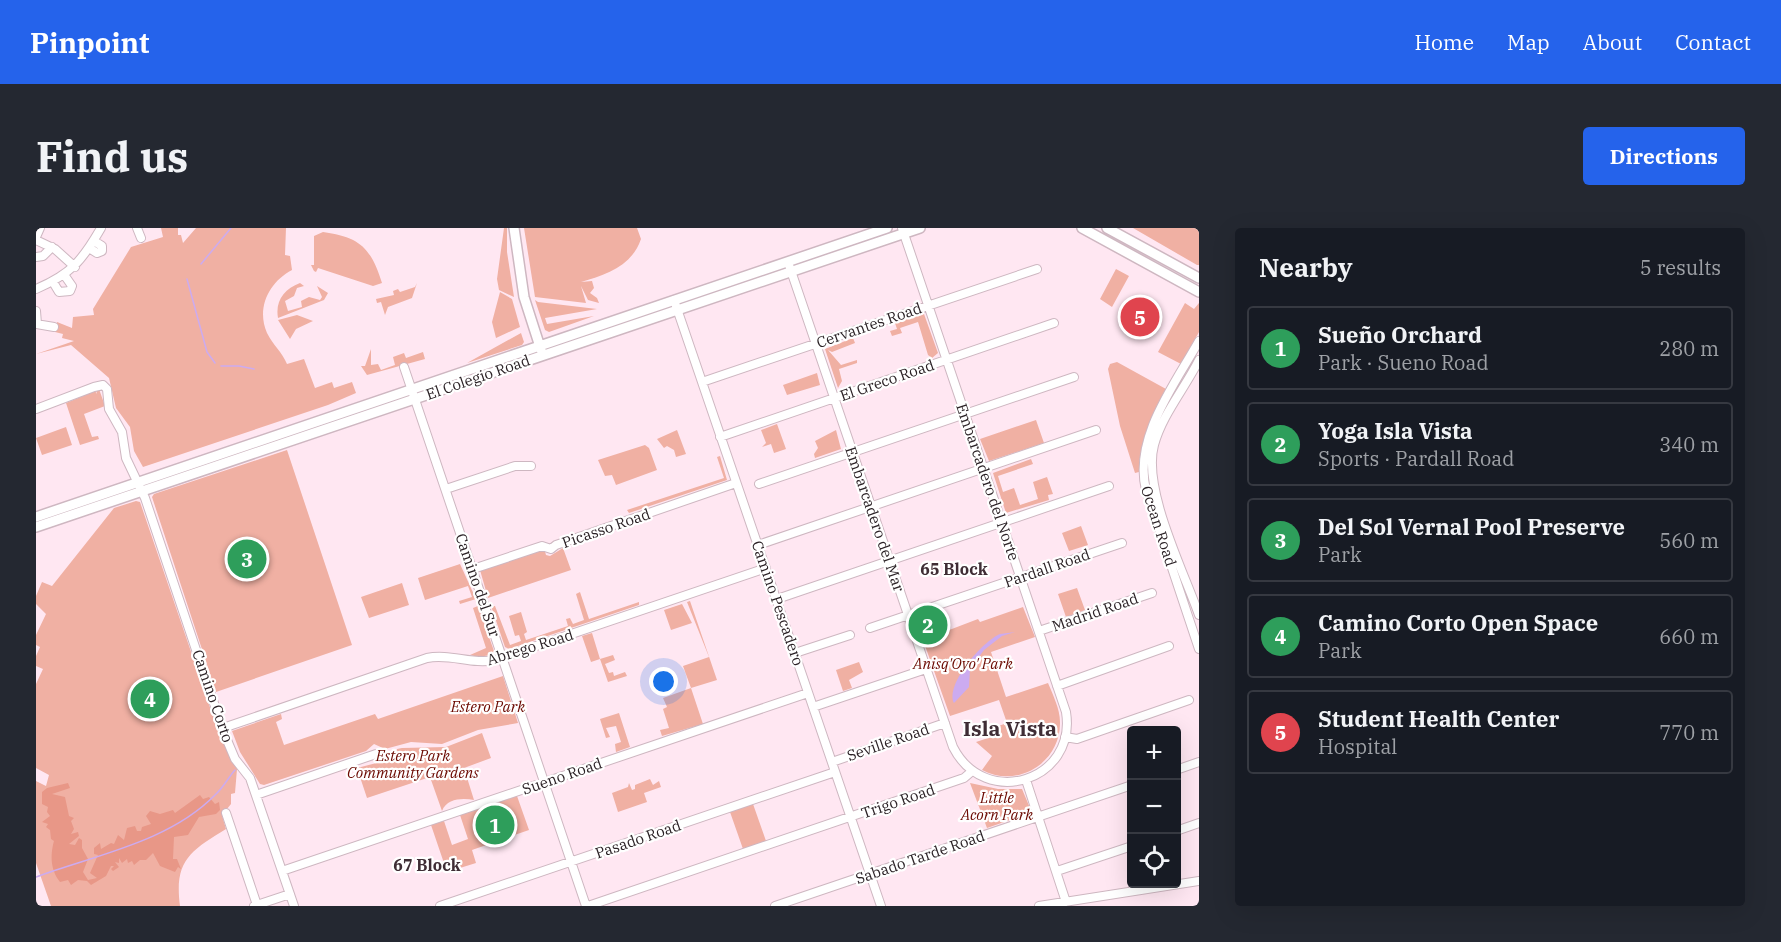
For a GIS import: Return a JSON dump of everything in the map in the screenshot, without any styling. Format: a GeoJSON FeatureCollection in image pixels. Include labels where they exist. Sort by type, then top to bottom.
{"type":"FeatureCollection","features":[{"type":"Feature","properties":{"kind":"main road"},"geometry":{"type":"LineString","coordinates":[[514,228],[524,297],[543,356]]}},
{"type":"Feature","properties":{"kind":"main road","name":"El Colegio Road"},"geometry":{"type":"LineString","coordinates":[[36,528],[140,487],[411,389],[887,228]]}},
{"type":"Feature","properties":{"kind":"main road","name":"El Colegio Road"},"geometry":{"type":"LineString","coordinates":[[36,517],[140,487],[415,399],[791,272],[903,231],[920,228]]}},
{"type":"Feature","properties":{"kind":"main road"},"geometry":{"type":"LineString","coordinates":[[1082,228],[1199,292]]}},
{"type":"Feature","properties":{"kind":"main road"},"geometry":{"type":"LineString","coordinates":[[1107,228],[1199,277]]}},
{"type":"Feature","properties":{"kind":"street"},"geometry":{"type":"LineString","coordinates":[[40,228],[36,239],[52,247],[75,267]]}},
{"type":"Feature","properties":{"kind":"street"},"geometry":{"type":"LineString","coordinates":[[36,290],[65,276],[75,267],[92,245],[101,228]]}},
{"type":"Feature","properties":{"kind":"street"},"geometry":{"type":"LineString","coordinates":[[137,228],[141,238]]}},
{"type":"Feature","properties":{"kind":"street","name":"Embarcadero del Norte"},"geometry":{"type":"LineString","coordinates":[[903,231],[1057,686],[1067,721],[1065,737]]}},
{"type":"Feature","properties":{"kind":"street"},"geometry":{"type":"LineString","coordinates":[[36,257],[43,256],[52,247]]}},
{"type":"Feature","properties":{"kind":"street","name":"Embarcadero del Mar"},"geometry":{"type":"LineString","coordinates":[[788,262],[945,723],[957,755],[972,772]]}},
{"type":"Feature","properties":{"kind":"street","name":"Cervantes Road"},"geometry":{"type":"LineString","coordinates":[[702,382],[1037,268]]}},
{"type":"Feature","properties":{"kind":"street"},"geometry":{"type":"LineString","coordinates":[[53,282],[59,292],[70,291],[72,286],[65,276]]}},
{"type":"Feature","properties":{"kind":"street","name":"Camino Pescadero"},"geometry":{"type":"LineString","coordinates":[[674,300],[881,906]]}},
{"type":"Feature","properties":{"kind":"street"},"geometry":{"type":"LineString","coordinates":[[36,311],[37,324],[54,327]]}},
{"type":"Feature","properties":{"kind":"street","name":"El Greco Road"},"geometry":{"type":"LineString","coordinates":[[720,437],[1054,323]]}},
{"type":"Feature","properties":{"kind":"street","name":"Ocean Road"},"geometry":{"type":"LineString","coordinates":[[1199,341],[1152,427],[1146,443],[1143,468],[1146,490],[1199,649]]}},
{"type":"Feature","properties":{"kind":"street","name":"Ocean Road"},"geometry":{"type":"LineString","coordinates":[[1199,360],[1157,435],[1151,467],[1156,493],[1199,615]]}},
{"type":"Feature","properties":{"kind":"street","name":"Camino del Sur"},"geometry":{"type":"LineString","coordinates":[[404,367],[587,906]]}},
{"type":"Feature","properties":{"kind":"street"},"geometry":{"type":"LineString","coordinates":[[759,484],[1074,377]]}},
{"type":"Feature","properties":{"kind":"street","name":"Camino Corto"},"geometry":{"type":"LineString","coordinates":[[36,409],[104,386],[110,409],[122,432],[126,458],[140,487],[223,728],[235,759],[250,778],[294,906]]}},
{"type":"Feature","properties":{"kind":"street"},"geometry":{"type":"LineString","coordinates":[[758,545],[1096,430]]}},
{"type":"Feature","properties":{"kind":"street"},"geometry":{"type":"LineString","coordinates":[[446,489],[515,466],[531,466]]}},
{"type":"Feature","properties":{"kind":"street","name":"Picasso Road"},"geometry":{"type":"LineString","coordinates":[[476,568],[542,546],[550,549],[736,483]]}},
{"type":"Feature","properties":{"kind":"street"},"geometry":{"type":"LineString","coordinates":[[777,599],[1109,486]]}},
{"type":"Feature","properties":{"kind":"street","name":"Pardall Road"},"geometry":{"type":"LineString","coordinates":[[870,628],[1122,543]]}},
{"type":"Feature","properties":{"kind":"street","name":"Abrego Road"},"geometry":{"type":"LineString","coordinates":[[223,728],[428,658],[440,657],[476,663],[503,658],[766,568]]}},
{"type":"Feature","properties":{"kind":"street","name":"Madrid Road"},"geometry":{"type":"LineString","coordinates":[[1039,631],[1152,593]]}},
{"type":"Feature","properties":{"kind":"street"},"geometry":{"type":"LineString","coordinates":[[795,653],[850,635]]}},
{"type":"Feature","properties":{"kind":"street"},"geometry":{"type":"LineString","coordinates":[[1057,686],[1169,646]]}},
{"type":"Feature","properties":{"kind":"street"},"geometry":{"type":"LineString","coordinates":[[813,707],[926,669]]}},
{"type":"Feature","properties":{"kind":"street","name":"Sueno Road"},"geometry":{"type":"LineString","coordinates":[[282,871],[808,693]]}},
{"type":"Feature","properties":{"kind":"street"},"geometry":{"type":"LineString","coordinates":[[972,772],[1001,782],[1026,780],[1051,763],[1065,737],[1077,739],[1189,700]]}},
{"type":"Feature","properties":{"kind":"street","name":"Seville Road"},"geometry":{"type":"LineString","coordinates":[[832,762],[945,723]]}},
{"type":"Feature","properties":{"kind":"street"},"geometry":{"type":"LineString","coordinates":[[256,795],[376,754]]}},
{"type":"Feature","properties":{"kind":"street"},"geometry":{"type":"LineString","coordinates":[[1181,768],[1199,762]]}},
{"type":"Feature","properties":{"kind":"street","name":"Pasado Road"},"geometry":{"type":"LineString","coordinates":[[440,906],[836,772]]}},
{"type":"Feature","properties":{"kind":"street","name":"Trigo Road"},"geometry":{"type":"LineString","coordinates":[[587,906],[964,778],[972,772]]}},
{"type":"Feature","properties":{"kind":"street"},"geometry":{"type":"LineString","coordinates":[[1026,780],[1058,871],[1066,902]]}},
{"type":"Feature","properties":{"kind":"street","name":"Sabado Tarde Road"},"geometry":{"type":"LineString","coordinates":[[776,906],[1127,786]]}},
{"type":"Feature","properties":{"kind":"street"},"geometry":{"type":"LineString","coordinates":[[226,813],[256,906],[290,894]]}},
{"type":"Feature","properties":{"kind":"street"},"geometry":{"type":"LineString","coordinates":[[1181,829],[1199,823]]}},
{"type":"Feature","properties":{"kind":"street"},"geometry":{"type":"LineString","coordinates":[[1058,871],[1127,847]]}},
{"type":"Feature","properties":{"kind":"street"},"geometry":{"type":"LineString","coordinates":[[1038,906],[1199,881]]}},
{"type":"Feature","properties":{"kind":"green space"},"geometry":{"type":"Polygon","coordinates":[[[161,228],[178,228],[178,235],[181,235],[183,243],[196,228],[286,228],[285,255],[290,256],[292,270],[277,281],[267,297],[263,314],[267,333],[287,364],[304,359],[315,388],[332,382],[334,388],[352,382],[356,393],[328,405],[143,467],[134,451],[130,427],[116,408],[109,378],[71,345],[36,354],[74,341],[62,338],[63,334],[55,332],[57,322],[72,328],[73,317],[94,315],[93,309],[131,247],[163,237],[161,228]]]}},
{"type":"Feature","properties":{"kind":"green space"},"geometry":{"type":"Polygon","coordinates":[[[504,228],[507,228],[507,252],[514,297],[499,290],[497,279],[504,228]]]}},
{"type":"Feature","properties":{"kind":"green space"},"geometry":{"type":"Polygon","coordinates":[[[524,228],[637,228],[641,239],[625,263],[600,276],[581,282],[592,281],[594,288],[590,293],[597,298],[599,303],[588,300],[581,286],[586,303],[535,297],[524,228]]]}},
{"type":"Feature","properties":{"kind":"green space"},"geometry":{"type":"Polygon","coordinates":[[[1133,228],[1199,228],[1199,265],[1197,265],[1133,228]]]}},
{"type":"Feature","properties":{"kind":"green space"},"geometry":{"type":"Polygon","coordinates":[[[323,232],[346,237],[362,246],[373,261],[382,283],[373,286],[318,268],[316,272],[314,271],[311,265],[314,265],[314,236],[323,232]]]}},
{"type":"Feature","properties":{"kind":"green space"},"geometry":{"type":"Polygon","coordinates":[[[1116,269],[1129,276],[1112,307],[1100,299],[1116,269]]]}},
{"type":"Feature","properties":{"kind":"green space"},"geometry":{"type":"Polygon","coordinates":[[[300,283],[304,286],[297,288],[294,296],[285,301],[288,311],[302,307],[301,301],[309,297],[320,300],[322,297],[317,286],[328,293],[324,300],[278,318],[278,306],[282,296],[300,283]]]}},
{"type":"Feature","properties":{"kind":"green space"},"geometry":{"type":"Polygon","coordinates":[[[417,283],[412,298],[388,307],[385,315],[381,302],[377,303],[376,299],[394,295],[393,291],[398,289],[400,292],[415,287],[417,283]]]}},
{"type":"Feature","properties":{"kind":"green space"},"geometry":{"type":"Polygon","coordinates":[[[500,292],[512,299],[520,327],[496,338],[492,322],[500,292]]]}},
{"type":"Feature","properties":{"kind":"green space"},"geometry":{"type":"Polygon","coordinates":[[[535,300],[597,309],[545,318],[547,324],[594,316],[549,332],[545,330],[535,300]]]}},
{"type":"Feature","properties":{"kind":"green space"},"geometry":{"type":"Polygon","coordinates":[[[1185,303],[1194,309],[1199,303],[1199,332],[1181,364],[1158,352],[1185,303]]]}},
{"type":"Feature","properties":{"kind":"green space"},"geometry":{"type":"Polygon","coordinates":[[[924,314],[938,353],[932,358],[928,355],[918,322],[900,328],[902,333],[892,336],[890,331],[897,329],[895,323],[924,314]]]}},
{"type":"Feature","properties":{"kind":"green space"},"geometry":{"type":"Polygon","coordinates":[[[297,315],[313,321],[296,329],[290,339],[278,320],[297,315]]]}},
{"type":"Feature","properties":{"kind":"green space"},"geometry":{"type":"Polygon","coordinates":[[[521,333],[524,342],[522,345],[467,363],[521,333]]]}},
{"type":"Feature","properties":{"kind":"green space"},"geometry":{"type":"Polygon","coordinates":[[[853,338],[855,343],[832,352],[828,350],[841,365],[857,360],[857,363],[839,369],[842,381],[838,388],[825,349],[853,338]]]}},
{"type":"Feature","properties":{"kind":"green space"},"geometry":{"type":"Polygon","coordinates":[[[371,349],[371,365],[378,364],[381,370],[395,365],[393,357],[404,353],[406,358],[423,352],[425,359],[367,375],[361,366],[365,366],[371,349]]]}},
{"type":"Feature","properties":{"kind":"green space"},"geometry":{"type":"Polygon","coordinates":[[[1117,362],[1166,389],[1147,429],[1141,450],[1139,472],[1135,473],[1120,426],[1108,369],[1110,364],[1117,362]]]}},
{"type":"Feature","properties":{"kind":"green space"},"geometry":{"type":"Polygon","coordinates":[[[817,373],[820,385],[787,395],[783,385],[817,373]]]}},
{"type":"Feature","properties":{"kind":"green space"},"geometry":{"type":"Polygon","coordinates":[[[99,389],[105,406],[84,414],[92,437],[98,436],[99,439],[80,445],[66,403],[95,391],[97,394],[96,390],[99,389]]]}},
{"type":"Feature","properties":{"kind":"green space"},"geometry":{"type":"Polygon","coordinates":[[[1036,420],[1044,443],[989,461],[980,439],[1036,420]]]}},
{"type":"Feature","properties":{"kind":"green space"},"geometry":{"type":"Polygon","coordinates":[[[777,424],[786,449],[774,453],[771,444],[762,447],[766,443],[761,430],[777,424]]]}},
{"type":"Feature","properties":{"kind":"green space"},"geometry":{"type":"Polygon","coordinates":[[[66,427],[72,445],[42,455],[36,438],[66,427]]]}},
{"type":"Feature","properties":{"kind":"green space"},"geometry":{"type":"Polygon","coordinates":[[[677,430],[686,454],[676,457],[674,450],[667,446],[664,448],[657,439],[677,430]]]}},
{"type":"Feature","properties":{"kind":"green space"},"geometry":{"type":"Polygon","coordinates":[[[836,430],[841,449],[815,458],[814,454],[818,448],[815,441],[836,430]]]}},
{"type":"Feature","properties":{"kind":"green space"},"geometry":{"type":"Polygon","coordinates":[[[645,445],[649,448],[657,470],[616,485],[612,475],[605,476],[598,460],[645,445]]]}},
{"type":"Feature","properties":{"kind":"green space"},"geometry":{"type":"Polygon","coordinates":[[[287,450],[352,645],[216,692],[152,497],[154,494],[287,450]]]}},
{"type":"Feature","properties":{"kind":"green space"},"geometry":{"type":"Polygon","coordinates":[[[720,456],[727,480],[629,513],[627,510],[724,478],[717,457],[720,456]]]}},
{"type":"Feature","properties":{"kind":"green space"},"geometry":{"type":"Polygon","coordinates":[[[1031,459],[1033,464],[998,476],[1003,492],[1014,488],[1020,505],[1038,499],[1033,482],[1047,477],[1053,494],[1048,495],[1049,500],[1006,513],[993,473],[1031,459]]]}},
{"type":"Feature","properties":{"kind":"green space"},"geometry":{"type":"Polygon","coordinates":[[[136,501],[140,502],[216,725],[237,769],[235,793],[231,794],[231,804],[222,815],[226,829],[194,851],[182,868],[180,906],[51,906],[36,863],[36,781],[46,786],[49,775],[36,768],[36,684],[43,669],[36,666],[36,656],[40,647],[36,645],[36,635],[46,614],[36,604],[36,596],[42,582],[52,586],[114,508],[136,501]]]}},
{"type":"Feature","properties":{"kind":"green space"},"geometry":{"type":"Polygon","coordinates":[[[1081,526],[1088,545],[1069,551],[1062,533],[1081,526]]]}},
{"type":"Feature","properties":{"kind":"green space"},"geometry":{"type":"Polygon","coordinates":[[[544,548],[546,555],[550,556],[563,548],[571,570],[488,598],[480,570],[544,548]]]}},
{"type":"Feature","properties":{"kind":"green space"},"geometry":{"type":"Polygon","coordinates":[[[460,564],[476,599],[460,604],[459,601],[472,597],[468,586],[425,600],[418,578],[460,564]]]}},
{"type":"Feature","properties":{"kind":"green space"},"geometry":{"type":"Polygon","coordinates":[[[402,583],[409,605],[369,618],[361,597],[402,583]]]}},
{"type":"Feature","properties":{"kind":"green space"},"geometry":{"type":"Polygon","coordinates":[[[1077,588],[1085,610],[1066,617],[1058,594],[1077,588]]]}},
{"type":"Feature","properties":{"kind":"green space"},"geometry":{"type":"Polygon","coordinates":[[[580,592],[589,619],[639,602],[639,605],[509,649],[505,647],[491,606],[495,606],[510,645],[521,641],[519,635],[515,636],[509,616],[521,612],[527,632],[524,634],[526,640],[568,626],[566,619],[570,618],[573,624],[584,620],[576,594],[580,592]]]}},
{"type":"Feature","properties":{"kind":"green space"},"geometry":{"type":"Polygon","coordinates":[[[690,601],[717,680],[691,688],[683,666],[709,657],[687,602],[690,601]]]}},
{"type":"Feature","properties":{"kind":"green space"},"geometry":{"type":"Polygon","coordinates":[[[682,604],[692,623],[671,630],[664,610],[682,604]]]}},
{"type":"Feature","properties":{"kind":"green space"},"geometry":{"type":"Polygon","coordinates":[[[478,606],[494,651],[491,655],[478,657],[470,655],[486,648],[473,608],[478,606]]]}},
{"type":"Feature","properties":{"kind":"green space","name":"Anisq'Oyo' Park"},"geometry":{"type":"Polygon","coordinates":[[[1023,607],[1035,637],[991,652],[1006,697],[1048,683],[1059,712],[1058,737],[1045,760],[1034,768],[1022,774],[995,775],[982,770],[992,756],[976,742],[988,738],[990,729],[1007,723],[999,700],[950,716],[923,640],[978,619],[980,622],[1023,607]]]}},
{"type":"Feature","properties":{"kind":"green space"},"geometry":{"type":"Polygon","coordinates":[[[592,633],[600,659],[591,662],[582,636],[592,633]]]}},
{"type":"Feature","properties":{"kind":"green space"},"geometry":{"type":"Polygon","coordinates":[[[613,655],[615,660],[605,664],[609,673],[613,672],[614,676],[625,672],[627,676],[608,682],[600,659],[613,655]]]}},
{"type":"Feature","properties":{"kind":"green space"},"geometry":{"type":"Polygon","coordinates":[[[859,662],[863,672],[849,680],[852,688],[843,691],[836,670],[859,662]]]}},
{"type":"Feature","properties":{"kind":"green space","name":"Estero Park"},"geometry":{"type":"Polygon","coordinates":[[[503,676],[518,723],[478,730],[442,744],[411,742],[385,749],[374,744],[366,751],[264,785],[260,784],[240,752],[232,731],[281,714],[282,719],[276,722],[284,745],[375,714],[378,719],[503,676]]]}},
{"type":"Feature","properties":{"kind":"green space"},"geometry":{"type":"Polygon","coordinates":[[[691,688],[703,724],[662,736],[660,730],[669,728],[663,709],[667,707],[663,698],[691,688]]]}},
{"type":"Feature","properties":{"kind":"green space"},"geometry":{"type":"Polygon","coordinates":[[[619,713],[630,747],[616,752],[615,744],[621,742],[616,726],[606,728],[610,737],[606,738],[600,719],[619,713]]]}},
{"type":"Feature","properties":{"kind":"green space","name":"Estero Park Community Gardens"},"geometry":{"type":"Polygon","coordinates":[[[482,733],[491,758],[464,768],[474,800],[451,801],[442,811],[430,777],[367,798],[357,768],[396,758],[397,749],[446,747],[482,733]]]}},
{"type":"Feature","properties":{"kind":"green space"},"geometry":{"type":"Polygon","coordinates":[[[650,779],[653,785],[659,781],[661,787],[644,793],[647,802],[618,812],[612,793],[628,787],[629,783],[632,790],[635,789],[635,785],[650,779]]]}},
{"type":"Feature","properties":{"kind":"green space","name":"Little Acorn Park"},"geometry":{"type":"Polygon","coordinates":[[[970,783],[998,789],[1022,789],[1030,808],[1027,814],[987,828],[970,783]]]}},
{"type":"Feature","properties":{"kind":"green space"},"geometry":{"type":"Polygon","coordinates":[[[517,796],[529,830],[472,850],[476,863],[447,872],[431,825],[444,821],[452,845],[468,839],[460,815],[517,796]]]}},
{"type":"Feature","properties":{"kind":"green space"},"geometry":{"type":"Polygon","coordinates":[[[753,804],[766,841],[743,849],[730,812],[753,804]]]}},
{"type":"Feature","properties":{"kind":"shaded area"},"geometry":{"type":"Polygon","coordinates":[[[1015,632],[1002,636],[984,650],[970,669],[969,687],[954,703],[955,685],[967,664],[993,638],[1000,634],[1015,632]]]}},
{"type":"Feature","properties":{"kind":"shaded area"},"geometry":{"type":"Polygon","coordinates":[[[68,783],[70,788],[52,794],[65,797],[69,816],[74,818],[71,821],[74,829],[71,834],[78,832],[79,836],[69,844],[75,845],[79,838],[82,840],[82,848],[88,859],[83,872],[88,880],[97,878],[90,873],[98,855],[94,854],[94,848],[100,843],[101,849],[111,843],[114,844],[118,835],[124,840],[127,828],[135,826],[137,831],[141,831],[142,827],[151,824],[146,816],[150,811],[160,814],[173,810],[175,813],[200,795],[203,799],[209,797],[215,804],[219,802],[220,810],[216,814],[199,817],[188,835],[174,837],[173,859],[177,859],[181,869],[178,867],[175,872],[160,866],[153,853],[146,860],[140,860],[134,865],[132,861],[128,863],[127,859],[122,863],[119,858],[119,863],[115,862],[119,867],[113,871],[111,869],[114,866],[111,866],[106,876],[91,885],[87,881],[78,880],[71,885],[68,880],[60,882],[56,877],[52,860],[54,841],[51,839],[50,830],[46,827],[48,824],[42,822],[50,816],[47,812],[48,807],[42,804],[42,792],[47,788],[68,783]]]}},
{"type":"Feature","properties":{"kind":"waterway"},"geometry":{"type":"LineString","coordinates":[[201,264],[231,228]]}},
{"type":"Feature","properties":{"kind":"waterway"},"geometry":{"type":"LineString","coordinates":[[187,279],[207,352],[215,363]]}},
{"type":"Feature","properties":{"kind":"waterway"},"geometry":{"type":"LineString","coordinates":[[221,366],[254,369]]}},
{"type":"Feature","properties":{"kind":"waterway"},"geometry":{"type":"LineString","coordinates":[[36,877],[130,845],[176,825],[215,795],[235,770]]}},
{"type":"Feature","properties":{"kind":"place","name":"Student Health Center"},"geometry":{"type":"Point","coordinates":[1140,317]}},
{"type":"Feature","properties":{"kind":"place","name":"Del Sol Vernal Pool Preserve"},"geometry":{"type":"Point","coordinates":[247,559]}},
{"type":"Feature","properties":{"kind":"place","name":"Yoga Isla Vista"},"geometry":{"type":"Point","coordinates":[928,625]}},
{"type":"Feature","properties":{"kind":"place","name":"Camino Corto Open Space"},"geometry":{"type":"Point","coordinates":[150,699]}},
{"type":"Feature","properties":{"kind":"place","name":"Sueño Orchard"},"geometry":{"type":"Point","coordinates":[495,825]}},
{"type":"Feature","properties":{"kind":"district","name":"65 Block"},"geometry":{"type":"Point","coordinates":[954,569]}},
{"type":"Feature","properties":{"kind":"district","name":"Isla Vista"},"geometry":{"type":"Point","coordinates":[1010,728]}},
{"type":"Feature","properties":{"kind":"district","name":"67 Block"},"geometry":{"type":"Point","coordinates":[427,865]}}]}
